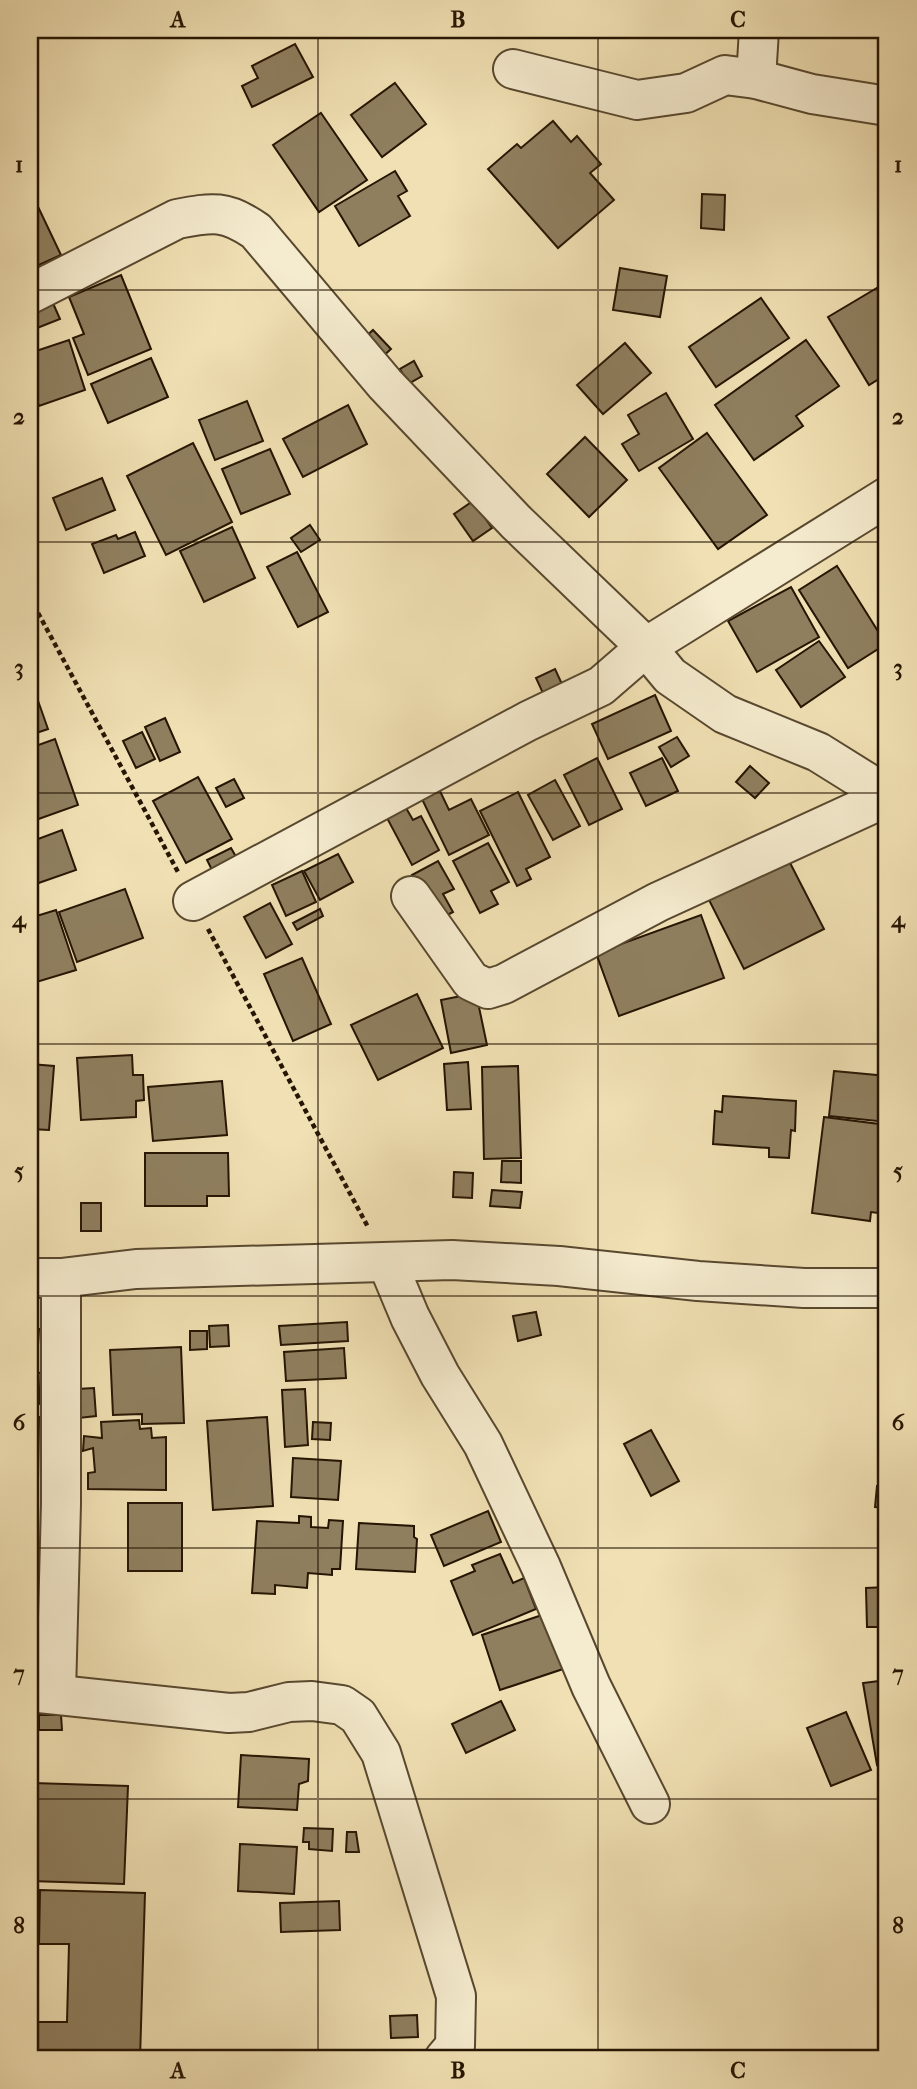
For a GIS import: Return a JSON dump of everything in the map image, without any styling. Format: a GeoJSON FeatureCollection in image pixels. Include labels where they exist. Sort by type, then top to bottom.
{"type":"FeatureCollection","features":[{"type":"Feature","properties":{"kind":"street"},"geometry":{"type":"LineString","coordinates":[[756,79],[759,30]]}},
{"type":"Feature","properties":{"kind":"street"},"geometry":{"type":"LineString","coordinates":[[513,69],[638,100],[686,93],[724,75],[756,79],[812,94],[887,106]]}},
{"type":"Feature","properties":{"kind":"street"},"geometry":{"type":"LineString","coordinates":[[30,294],[177,219],[204,213],[236,217],[257,231],[385,384],[516,522],[646,648],[670,676],[725,714],[818,752],[887,796]]}},
{"type":"Feature","properties":{"kind":"street"},"geometry":{"type":"LineString","coordinates":[[193,901],[528,721],[601,686],[646,648],[887,497]]}},
{"type":"Feature","properties":{"kind":"street"},"geometry":{"type":"LineString","coordinates":[[411,896],[471,981],[488,989],[504,984],[658,902],[887,796]]}},
{"type":"Feature","properties":{"kind":"street"},"geometry":{"type":"LineString","coordinates":[[444,2059],[455,2046],[456,1996],[381,1754],[358,1716],[342,1705],[312,1701],[289,1702],[249,1712],[229,1713],[43,1693],[61,1504],[45,1278],[136,1269],[452,1260],[559,1266],[698,1282],[804,1288],[887,1288]]}},
{"type":"Feature","properties":{"kind":"street"},"geometry":{"type":"LineString","coordinates":[[387,1262],[440,1376],[483,1444],[541,1567],[590,1686],[650,1804]]}},
{"type":"Feature","properties":{"kind":"building"},"geometry":{"type":"Polygon","coordinates":[[[853,30],[887,30],[887,38],[853,34],[853,30]]]}},
{"type":"Feature","properties":{"kind":"building"},"geometry":{"type":"Polygon","coordinates":[[[295,44],[313,77],[252,107],[242,86],[258,78],[252,66],[295,44]]]}},
{"type":"Feature","properties":{"kind":"building"},"geometry":{"type":"Polygon","coordinates":[[[395,83],[426,124],[382,157],[351,115],[395,83]]]}},
{"type":"Feature","properties":{"kind":"building"},"geometry":{"type":"Polygon","coordinates":[[[321,113],[367,180],[319,212],[273,145],[321,113]]]}},
{"type":"Feature","properties":{"kind":"building"},"geometry":{"type":"Polygon","coordinates":[[[553,121],[571,142],[577,136],[601,164],[590,173],[614,200],[558,248],[488,169],[517,144],[521,148],[553,121]]]}},
{"type":"Feature","properties":{"kind":"building"},"geometry":{"type":"Polygon","coordinates":[[[395,171],[407,191],[398,196],[410,216],[359,246],[335,206],[395,171]]]}},
{"type":"Feature","properties":{"kind":"building"},"geometry":{"type":"Polygon","coordinates":[[[30,193],[61,255],[30,269],[30,193]]]}},
{"type":"Feature","properties":{"kind":"building"},"geometry":{"type":"Polygon","coordinates":[[[702,194],[725,195],[724,230],[701,228],[702,194]]]}},
{"type":"Feature","properties":{"kind":"building"},"geometry":{"type":"Polygon","coordinates":[[[620,268],[667,276],[660,317],[613,310],[620,268]]]}},
{"type":"Feature","properties":{"kind":"building"},"geometry":{"type":"Polygon","coordinates":[[[121,275],[151,349],[88,375],[73,338],[84,334],[69,297],[121,275]]]}},
{"type":"Feature","properties":{"kind":"building"},"geometry":{"type":"Polygon","coordinates":[[[887,282],[887,374],[869,385],[828,317],[887,282]]]}},
{"type":"Feature","properties":{"kind":"building"},"geometry":{"type":"Polygon","coordinates":[[[761,298],[789,338],[716,387],[689,347],[761,298]]]}},
{"type":"Feature","properties":{"kind":"building"},"geometry":{"type":"Polygon","coordinates":[[[52,301],[60,319],[32,330],[30,310],[52,301]]]}},
{"type":"Feature","properties":{"kind":"building"},"geometry":{"type":"Polygon","coordinates":[[[373,330],[391,349],[380,359],[362,340],[373,330]]]}},
{"type":"Feature","properties":{"kind":"building"},"geometry":{"type":"Polygon","coordinates":[[[69,340],[85,390],[39,406],[30,379],[30,353],[69,340]]]}},
{"type":"Feature","properties":{"kind":"building"},"geometry":{"type":"Polygon","coordinates":[[[806,340],[839,386],[796,416],[803,426],[754,460],[715,405],[806,340]]]}},
{"type":"Feature","properties":{"kind":"building"},"geometry":{"type":"Polygon","coordinates":[[[625,343],[651,373],[603,414],[577,385],[625,343]]]}},
{"type":"Feature","properties":{"kind":"building"},"geometry":{"type":"Polygon","coordinates":[[[151,358],[168,397],[108,423],[91,384],[151,358]]]}},
{"type":"Feature","properties":{"kind":"building"},"geometry":{"type":"Polygon","coordinates":[[[414,361],[422,376],[408,384],[400,369],[414,361]]]}},
{"type":"Feature","properties":{"kind":"building"},"geometry":{"type":"Polygon","coordinates":[[[666,393],[693,439],[639,471],[622,444],[639,434],[628,415],[666,393]]]}},
{"type":"Feature","properties":{"kind":"building"},"geometry":{"type":"Polygon","coordinates":[[[247,401],[263,441],[215,460],[199,420],[247,401]]]}},
{"type":"Feature","properties":{"kind":"building"},"geometry":{"type":"Polygon","coordinates":[[[348,405],[367,444],[303,477],[283,439],[348,405]]]}},
{"type":"Feature","properties":{"kind":"building"},"geometry":{"type":"Polygon","coordinates":[[[707,433],[767,515],[718,549],[659,468],[707,433]]]}},
{"type":"Feature","properties":{"kind":"building"},"geometry":{"type":"Polygon","coordinates":[[[585,437],[627,480],[589,517],[547,474],[585,437]]]}},
{"type":"Feature","properties":{"kind":"building"},"geometry":{"type":"Polygon","coordinates":[[[193,443],[232,522],[166,555],[127,476],[193,443]]]}},
{"type":"Feature","properties":{"kind":"building"},"geometry":{"type":"Polygon","coordinates":[[[270,449],[290,494],[241,514],[222,469],[270,449]]]}},
{"type":"Feature","properties":{"kind":"building"},"geometry":{"type":"Polygon","coordinates":[[[102,478],[115,510],[66,530],[53,498],[102,478]]]}},
{"type":"Feature","properties":{"kind":"building"},"geometry":{"type":"Polygon","coordinates":[[[473,501],[492,528],[473,541],[454,514],[473,501]]]}},
{"type":"Feature","properties":{"kind":"building"},"geometry":{"type":"Polygon","coordinates":[[[310,525],[320,540],[301,552],[291,538],[310,525]]]}},
{"type":"Feature","properties":{"kind":"building"},"geometry":{"type":"Polygon","coordinates":[[[232,527],[255,578],[204,602],[180,551],[232,527]]]}},
{"type":"Feature","properties":{"kind":"building"},"geometry":{"type":"Polygon","coordinates":[[[135,532],[145,556],[104,573],[92,544],[116,535],[118,539],[135,532]]]}},
{"type":"Feature","properties":{"kind":"building"},"geometry":{"type":"Polygon","coordinates":[[[297,552],[328,612],[298,627],[267,567],[297,552]]]}},
{"type":"Feature","properties":{"kind":"building"},"geometry":{"type":"Polygon","coordinates":[[[837,566],[886,644],[848,668],[799,590],[837,566]]]}},
{"type":"Feature","properties":{"kind":"building"},"geometry":{"type":"Polygon","coordinates":[[[791,587],[819,637],[757,672],[728,621],[791,587]]]}},
{"type":"Feature","properties":{"kind":"building"},"geometry":{"type":"Polygon","coordinates":[[[819,641],[845,677],[801,707],[776,670],[819,641]]]}},
{"type":"Feature","properties":{"kind":"building"},"geometry":{"type":"Polygon","coordinates":[[[555,669],[567,695],[548,704],[536,678],[555,669]]]}},
{"type":"Feature","properties":{"kind":"building"},"geometry":{"type":"Polygon","coordinates":[[[30,678],[48,729],[30,735],[30,678]]]}},
{"type":"Feature","properties":{"kind":"building"},"geometry":{"type":"Polygon","coordinates":[[[655,695],[671,731],[608,759],[592,724],[655,695]]]}},
{"type":"Feature","properties":{"kind":"building"},"geometry":{"type":"Polygon","coordinates":[[[165,718],[180,752],[160,761],[145,727],[165,718]]]}},
{"type":"Feature","properties":{"kind":"building"},"geometry":{"type":"Polygon","coordinates":[[[142,732],[155,759],[136,768],[123,741],[142,732]]]}},
{"type":"Feature","properties":{"kind":"building"},"geometry":{"type":"Polygon","coordinates":[[[677,737],[689,756],[671,767],[659,747],[677,737]]]}},
{"type":"Feature","properties":{"kind":"building"},"geometry":{"type":"Polygon","coordinates":[[[55,739],[78,805],[30,822],[30,748],[55,739]]]}},
{"type":"Feature","properties":{"kind":"building"},"geometry":{"type":"Polygon","coordinates":[[[597,758],[622,809],[589,825],[564,775],[597,758]]]}},
{"type":"Feature","properties":{"kind":"building"},"geometry":{"type":"Polygon","coordinates":[[[662,758],[678,791],[646,806],[630,773],[662,758]]]}},
{"type":"Feature","properties":{"kind":"building"},"geometry":{"type":"Polygon","coordinates":[[[750,766],[769,783],[755,798],[736,782],[750,766]]]}},
{"type":"Feature","properties":{"kind":"building"},"geometry":{"type":"Polygon","coordinates":[[[198,777],[232,839],[186,863],[153,801],[198,777]]]}},
{"type":"Feature","properties":{"kind":"building"},"geometry":{"type":"Polygon","coordinates":[[[234,779],[244,798],[226,807],[216,788],[234,779]]]}},
{"type":"Feature","properties":{"kind":"building"},"geometry":{"type":"Polygon","coordinates":[[[555,780],[580,826],[553,840],[528,795],[555,780]]]}},
{"type":"Feature","properties":{"kind":"building"},"geometry":{"type":"Polygon","coordinates":[[[439,789],[449,810],[471,799],[489,835],[449,855],[421,797],[439,789]]]}},
{"type":"Feature","properties":{"kind":"building"},"geometry":{"type":"Polygon","coordinates":[[[518,792],[550,857],[526,869],[531,879],[517,886],[480,811],[518,792]]]}},
{"type":"Feature","properties":{"kind":"building"},"geometry":{"type":"Polygon","coordinates":[[[406,808],[413,820],[421,816],[439,850],[412,865],[387,818],[406,808]]]}},
{"type":"Feature","properties":{"kind":"building"},"geometry":{"type":"Polygon","coordinates":[[[62,830],[76,870],[30,886],[30,842],[62,830]]]}},
{"type":"Feature","properties":{"kind":"building"},"geometry":{"type":"Polygon","coordinates":[[[488,843],[509,882],[491,891],[498,904],[480,913],[453,861],[488,843]]]}},
{"type":"Feature","properties":{"kind":"building"},"geometry":{"type":"Polygon","coordinates":[[[231,848],[242,867],[217,880],[207,860],[231,848]]]}},
{"type":"Feature","properties":{"kind":"building"},"geometry":{"type":"Polygon","coordinates":[[[338,854],[353,882],[320,900],[304,871],[338,854]]]}},
{"type":"Feature","properties":{"kind":"building"},"geometry":{"type":"Polygon","coordinates":[[[787,857],[824,929],[744,969],[708,898],[787,857]]]}},
{"type":"Feature","properties":{"kind":"building"},"geometry":{"type":"Polygon","coordinates":[[[438,861],[454,889],[443,894],[453,912],[438,920],[412,875],[438,861]]]}},
{"type":"Feature","properties":{"kind":"building"},"geometry":{"type":"Polygon","coordinates":[[[302,871],[316,902],[286,916],[272,885],[302,871]]]}},
{"type":"Feature","properties":{"kind":"building"},"geometry":{"type":"Polygon","coordinates":[[[125,889],[143,938],[77,962],[59,912],[125,889]]]}},
{"type":"Feature","properties":{"kind":"building"},"geometry":{"type":"Polygon","coordinates":[[[270,903],[292,944],[266,958],[244,917],[270,903]]]}},
{"type":"Feature","properties":{"kind":"building"},"geometry":{"type":"Polygon","coordinates":[[[320,909],[323,916],[297,930],[293,923],[320,909]]]}},
{"type":"Feature","properties":{"kind":"building"},"geometry":{"type":"Polygon","coordinates":[[[56,910],[76,970],[30,984],[30,918],[56,910]]]}},
{"type":"Feature","properties":{"kind":"building"},"geometry":{"type":"Polygon","coordinates":[[[701,915],[724,978],[619,1016],[596,953],[701,915]]]}},
{"type":"Feature","properties":{"kind":"building"},"geometry":{"type":"Polygon","coordinates":[[[302,958],[331,1024],[293,1041],[264,974],[302,958]]]}},
{"type":"Feature","properties":{"kind":"building"},"geometry":{"type":"Polygon","coordinates":[[[476,993],[487,1045],[451,1053],[441,1000],[476,993]]]}},
{"type":"Feature","properties":{"kind":"building"},"geometry":{"type":"Polygon","coordinates":[[[417,994],[443,1048],[378,1080],[351,1025],[417,994]]]}},
{"type":"Feature","properties":{"kind":"building"},"geometry":{"type":"Polygon","coordinates":[[[132,1055],[133,1075],[143,1075],[144,1100],[136,1101],[136,1117],[81,1120],[77,1058],[132,1055]]]}},
{"type":"Feature","properties":{"kind":"building"},"geometry":{"type":"Polygon","coordinates":[[[468,1062],[471,1109],[447,1110],[444,1064],[468,1062]]]}},
{"type":"Feature","properties":{"kind":"building"},"geometry":{"type":"Polygon","coordinates":[[[30,1064],[54,1066],[49,1130],[30,1129],[30,1064]]]}},
{"type":"Feature","properties":{"kind":"building"},"geometry":{"type":"Polygon","coordinates":[[[518,1066],[521,1158],[484,1159],[482,1067],[518,1066]]]}},
{"type":"Feature","properties":{"kind":"building"},"geometry":{"type":"Polygon","coordinates":[[[834,1071],[887,1076],[887,1122],[829,1116],[834,1071]]]}},
{"type":"Feature","properties":{"kind":"building"},"geometry":{"type":"Polygon","coordinates":[[[222,1081],[227,1135],[153,1141],[148,1087],[222,1081]]]}},
{"type":"Feature","properties":{"kind":"building"},"geometry":{"type":"Polygon","coordinates":[[[723,1096],[796,1101],[795,1131],[791,1130],[789,1158],[769,1157],[769,1148],[713,1144],[715,1111],[722,1112],[723,1096]]]}},
{"type":"Feature","properties":{"kind":"building"},"geometry":{"type":"Polygon","coordinates":[[[824,1117],[887,1125],[887,1214],[871,1212],[870,1221],[812,1213],[824,1117]]]}},
{"type":"Feature","properties":{"kind":"building"},"geometry":{"type":"Polygon","coordinates":[[[145,1153],[228,1153],[229,1196],[207,1196],[207,1206],[145,1206],[145,1153]]]}},
{"type":"Feature","properties":{"kind":"building"},"geometry":{"type":"Polygon","coordinates":[[[502,1161],[521,1161],[521,1183],[501,1182],[502,1161]]]}},
{"type":"Feature","properties":{"kind":"building"},"geometry":{"type":"Polygon","coordinates":[[[454,1172],[473,1173],[472,1198],[453,1197],[454,1172]]]}},
{"type":"Feature","properties":{"kind":"building"},"geometry":{"type":"Polygon","coordinates":[[[492,1190],[522,1192],[520,1208],[490,1206],[492,1190]]]}},
{"type":"Feature","properties":{"kind":"building"},"geometry":{"type":"Polygon","coordinates":[[[81,1203],[101,1203],[101,1231],[81,1231],[81,1203]]]}},
{"type":"Feature","properties":{"kind":"building"},"geometry":{"type":"Polygon","coordinates":[[[536,1312],[541,1335],[518,1341],[513,1316],[536,1312]]]}},
{"type":"Feature","properties":{"kind":"building"},"geometry":{"type":"Polygon","coordinates":[[[347,1322],[348,1341],[281,1345],[279,1326],[347,1322]]]}},
{"type":"Feature","properties":{"kind":"building"},"geometry":{"type":"Polygon","coordinates":[[[228,1325],[229,1346],[210,1347],[209,1326],[228,1325]]]}},
{"type":"Feature","properties":{"kind":"building"},"geometry":{"type":"Polygon","coordinates":[[[30,1329],[39,1329],[38,1345],[30,1345],[30,1329]]]}},
{"type":"Feature","properties":{"kind":"building"},"geometry":{"type":"Polygon","coordinates":[[[190,1331],[207,1331],[207,1349],[190,1350],[190,1331]]]}},
{"type":"Feature","properties":{"kind":"building"},"geometry":{"type":"Polygon","coordinates":[[[181,1347],[184,1423],[142,1424],[142,1414],[113,1415],[110,1350],[181,1347]]]}},
{"type":"Feature","properties":{"kind":"building"},"geometry":{"type":"Polygon","coordinates":[[[344,1348],[346,1378],[286,1381],[284,1352],[344,1348]]]}},
{"type":"Feature","properties":{"kind":"building"},"geometry":{"type":"Polygon","coordinates":[[[30,1372],[41,1373],[39,1404],[30,1403],[30,1372]]]}},
{"type":"Feature","properties":{"kind":"building"},"geometry":{"type":"Polygon","coordinates":[[[94,1388],[96,1416],[79,1418],[77,1389],[94,1388]]]}},
{"type":"Feature","properties":{"kind":"building"},"geometry":{"type":"Polygon","coordinates":[[[305,1389],[308,1445],[285,1447],[282,1390],[305,1389]]]}},
{"type":"Feature","properties":{"kind":"building"},"geometry":{"type":"Polygon","coordinates":[[[30,1416],[39,1417],[38,1480],[30,1479],[30,1416]]]}},
{"type":"Feature","properties":{"kind":"building"},"geometry":{"type":"Polygon","coordinates":[[[267,1417],[273,1506],[213,1510],[207,1421],[267,1417]]]}},
{"type":"Feature","properties":{"kind":"building"},"geometry":{"type":"Polygon","coordinates":[[[139,1420],[140,1429],[151,1428],[152,1438],[166,1437],[166,1490],[88,1489],[88,1473],[95,1472],[93,1448],[83,1451],[84,1436],[102,1438],[101,1422],[139,1420]]]}},
{"type":"Feature","properties":{"kind":"building"},"geometry":{"type":"Polygon","coordinates":[[[313,1422],[331,1423],[330,1440],[312,1439],[313,1422]]]}},
{"type":"Feature","properties":{"kind":"building"},"geometry":{"type":"Polygon","coordinates":[[[651,1430],[679,1481],[651,1496],[624,1444],[651,1430]]]}},
{"type":"Feature","properties":{"kind":"building"},"geometry":{"type":"Polygon","coordinates":[[[293,1458],[341,1461],[338,1500],[291,1497],[293,1458]]]}},
{"type":"Feature","properties":{"kind":"building"},"geometry":{"type":"Polygon","coordinates":[[[877,1486],[887,1486],[887,1508],[875,1507],[877,1486]]]}},
{"type":"Feature","properties":{"kind":"building"},"geometry":{"type":"Polygon","coordinates":[[[128,1503],[182,1503],[182,1571],[128,1571],[128,1503]]]}},
{"type":"Feature","properties":{"kind":"building"},"geometry":{"type":"Polygon","coordinates":[[[488,1511],[501,1542],[444,1566],[431,1535],[488,1511]]]}},
{"type":"Feature","properties":{"kind":"building"},"geometry":{"type":"Polygon","coordinates":[[[299,1516],[311,1517],[311,1527],[328,1528],[329,1520],[343,1521],[340,1569],[332,1569],[332,1575],[308,1573],[307,1588],[275,1585],[275,1594],[252,1593],[257,1521],[299,1523],[299,1516]]]}},
{"type":"Feature","properties":{"kind":"building"},"geometry":{"type":"Polygon","coordinates":[[[359,1523],[414,1526],[414,1537],[417,1539],[415,1572],[356,1569],[359,1523]]]}},
{"type":"Feature","properties":{"kind":"building"},"geometry":{"type":"Polygon","coordinates":[[[500,1554],[513,1583],[524,1578],[536,1609],[473,1635],[451,1581],[475,1571],[472,1565],[500,1554]]]}},
{"type":"Feature","properties":{"kind":"building"},"geometry":{"type":"Polygon","coordinates":[[[887,1587],[887,1627],[867,1627],[866,1588],[887,1587]]]}},
{"type":"Feature","properties":{"kind":"building"},"geometry":{"type":"Polygon","coordinates":[[[548,1613],[566,1668],[500,1690],[482,1635],[548,1613]]]}},
{"type":"Feature","properties":{"kind":"building"},"geometry":{"type":"Polygon","coordinates":[[[887,1680],[887,1763],[877,1765],[863,1683],[887,1680]]]}},
{"type":"Feature","properties":{"kind":"building"},"geometry":{"type":"Polygon","coordinates":[[[501,1701],[515,1730],[466,1753],[452,1724],[501,1701]]]}},
{"type":"Feature","properties":{"kind":"building"},"geometry":{"type":"Polygon","coordinates":[[[846,1712],[871,1770],[831,1786],[807,1728],[846,1712]]]}},
{"type":"Feature","properties":{"kind":"building"},"geometry":{"type":"Polygon","coordinates":[[[39,1715],[61,1715],[62,1730],[39,1730],[39,1715]]]}},
{"type":"Feature","properties":{"kind":"building"},"geometry":{"type":"Polygon","coordinates":[[[241,1755],[309,1759],[308,1781],[299,1784],[297,1810],[238,1807],[241,1755]]]}},
{"type":"Feature","properties":{"kind":"building"},"geometry":{"type":"Polygon","coordinates":[[[33,1783],[128,1786],[124,1884],[30,1881],[33,1783]]]}},
{"type":"Feature","properties":{"kind":"building"},"geometry":{"type":"Polygon","coordinates":[[[304,1828],[333,1829],[332,1851],[309,1849],[309,1842],[303,1842],[304,1828]]]}},
{"type":"Feature","properties":{"kind":"building"},"geometry":{"type":"Polygon","coordinates":[[[347,1832],[356,1832],[359,1852],[346,1852],[347,1832]]]}},
{"type":"Feature","properties":{"kind":"building"},"geometry":{"type":"Polygon","coordinates":[[[240,1844],[297,1847],[294,1894],[238,1891],[240,1844]]]}},
{"type":"Feature","properties":{"kind":"building"},"geometry":{"type":"Polygon","coordinates":[[[40,1890],[145,1893],[140,2059],[36,2059],[37,2022],[67,2022],[69,1944],[39,1944],[40,1890]]]}},
{"type":"Feature","properties":{"kind":"building"},"geometry":{"type":"Polygon","coordinates":[[[339,1901],[340,1930],[281,1932],[280,1903],[339,1901]]]}},
{"type":"Feature","properties":{"kind":"building"},"geometry":{"type":"Polygon","coordinates":[[[417,2015],[418,2037],[391,2038],[390,2016],[417,2015]]]}}]}
